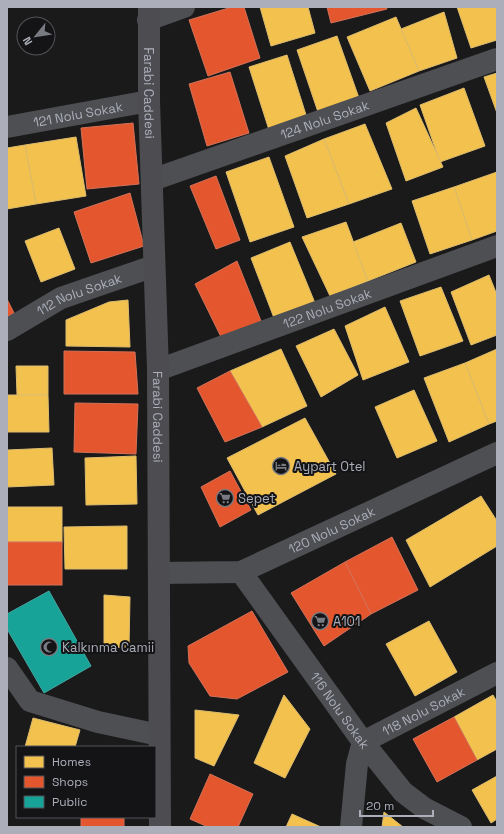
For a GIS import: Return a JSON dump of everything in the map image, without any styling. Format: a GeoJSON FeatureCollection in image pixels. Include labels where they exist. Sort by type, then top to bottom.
{"type":"FeatureCollection","features":[{"type":"Feature","properties":{"kind":"street"},"geometry":{"type":"LineString","coordinates":[[148,14],[184,7]]}},
{"type":"Feature","properties":{"kind":"street","name":"Farabi Caddesi"},"geometry":{"type":"LineString","coordinates":[[148,14],[149,101],[158,370],[160,827]]}},
{"type":"Feature","properties":{"kind":"street","name":"124 Nolu Sokak"},"geometry":{"type":"LineString","coordinates":[[152,180],[497,58]]}},
{"type":"Feature","properties":{"kind":"street","name":"121 Nolu Sokak"},"geometry":{"type":"LineString","coordinates":[[7,127],[149,101]]}},
{"type":"Feature","properties":{"kind":"street","name":"122 Nolu Sokak"},"geometry":{"type":"LineString","coordinates":[[158,370],[497,246]]}},
{"type":"Feature","properties":{"kind":"street","name":"112 Nolu Sokak"},"geometry":{"type":"LineString","coordinates":[[7,330],[61,298],[154,266]]}},
{"type":"Feature","properties":{"kind":"street","name":"120 Nolu Sokak"},"geometry":{"type":"LineString","coordinates":[[159,573],[241,572],[497,453]]}},
{"type":"Feature","properties":{"kind":"street","name":"116 Nolu Sokak"},"geometry":{"type":"LineString","coordinates":[[241,572],[363,742],[403,792],[424,808],[461,827]]}},
{"type":"Feature","properties":{"kind":"street"},"geometry":{"type":"LineString","coordinates":[[7,668],[30,700],[98,722],[159,735]]}},
{"type":"Feature","properties":{"kind":"street","name":"118 Nolu Sokak"},"geometry":{"type":"LineString","coordinates":[[363,742],[497,673]]}},
{"type":"Feature","properties":{"kind":"street"},"geometry":{"type":"LineString","coordinates":[[351,827],[356,764],[363,742]]}},
{"type":"Feature","properties":{"kind":"building: Homes"},"geometry":{"type":"Polygon","coordinates":[[[260,7],[308,7],[315,33],[271,46],[260,7]]]}},
{"type":"Feature","properties":{"kind":"building: Homes"},"geometry":{"type":"Polygon","coordinates":[[[457,7],[497,7],[497,40],[471,48],[457,7]]]}},
{"type":"Feature","properties":{"kind":"building: Homes"},"geometry":{"type":"Polygon","coordinates":[[[444,12],[457,58],[419,71],[401,29],[444,12]]]}},
{"type":"Feature","properties":{"kind":"building: Homes"},"geometry":{"type":"Polygon","coordinates":[[[396,17],[419,71],[370,91],[347,37],[396,17]]]}},
{"type":"Feature","properties":{"kind":"building: Homes"},"geometry":{"type":"Polygon","coordinates":[[[337,36],[359,98],[318,112],[297,50],[337,36]]]}},
{"type":"Feature","properties":{"kind":"building: Homes"},"geometry":{"type":"Polygon","coordinates":[[[287,55],[307,118],[269,130],[249,67],[287,55]]]}},
{"type":"Feature","properties":{"kind":"building: Homes"},"geometry":{"type":"Polygon","coordinates":[[[497,73],[497,113],[484,77],[497,73]]]}},
{"type":"Feature","properties":{"kind":"building: Homes"},"geometry":{"type":"Polygon","coordinates":[[[464,88],[485,146],[440,162],[420,105],[464,88]]]}},
{"type":"Feature","properties":{"kind":"building: Homes"},"geometry":{"type":"Polygon","coordinates":[[[416,108],[443,167],[406,181],[386,123],[416,108]]]}},
{"type":"Feature","properties":{"kind":"building: Homes"},"geometry":{"type":"Polygon","coordinates":[[[365,124],[392,189],[349,204],[324,139],[365,124]]]}},
{"type":"Feature","properties":{"kind":"building: Homes"},"geometry":{"type":"Polygon","coordinates":[[[76,137],[86,196],[36,204],[25,145],[76,137]]]}},
{"type":"Feature","properties":{"kind":"building: Homes"},"geometry":{"type":"Polygon","coordinates":[[[324,139],[349,204],[307,218],[285,156],[324,139]]]}},
{"type":"Feature","properties":{"kind":"building: Homes"},"geometry":{"type":"Polygon","coordinates":[[[25,145],[36,204],[7,209],[7,148],[25,145]]]}},
{"type":"Feature","properties":{"kind":"building: Homes"},"geometry":{"type":"Polygon","coordinates":[[[269,157],[294,227],[250,242],[226,172],[269,157]]]}},
{"type":"Feature","properties":{"kind":"building: Homes"},"geometry":{"type":"Polygon","coordinates":[[[497,172],[497,231],[472,240],[454,187],[497,172]]]}},
{"type":"Feature","properties":{"kind":"building: Homes"},"geometry":{"type":"Polygon","coordinates":[[[454,187],[472,240],[430,254],[412,201],[454,187]]]}},
{"type":"Feature","properties":{"kind":"building: Homes"},"geometry":{"type":"Polygon","coordinates":[[[346,222],[368,281],[330,296],[302,237],[346,222]]]}},
{"type":"Feature","properties":{"kind":"building: Homes"},"geometry":{"type":"Polygon","coordinates":[[[401,223],[416,262],[368,281],[353,242],[401,223]]]}},
{"type":"Feature","properties":{"kind":"building: Homes"},"geometry":{"type":"Polygon","coordinates":[[[59,228],[75,269],[41,282],[25,241],[59,228]]]}},
{"type":"Feature","properties":{"kind":"building: Homes"},"geometry":{"type":"Polygon","coordinates":[[[290,242],[315,303],[274,318],[251,258],[290,242]]]}},
{"type":"Feature","properties":{"kind":"building: Homes"},"geometry":{"type":"Polygon","coordinates":[[[489,275],[497,295],[497,335],[471,345],[451,292],[489,275]]]}},
{"type":"Feature","properties":{"kind":"building: Homes"},"geometry":{"type":"Polygon","coordinates":[[[441,287],[463,341],[420,356],[400,301],[441,287]]]}},
{"type":"Feature","properties":{"kind":"building: Homes"},"geometry":{"type":"Polygon","coordinates":[[[128,300],[130,347],[66,346],[66,320],[109,302],[128,300]]]}},
{"type":"Feature","properties":{"kind":"building: Homes"},"geometry":{"type":"Polygon","coordinates":[[[385,307],[409,362],[363,380],[345,326],[385,307]]]}},
{"type":"Feature","properties":{"kind":"building: Homes"},"geometry":{"type":"Polygon","coordinates":[[[334,329],[358,375],[321,397],[296,346],[334,329]]]}},
{"type":"Feature","properties":{"kind":"building: Homes"},"geometry":{"type":"Polygon","coordinates":[[[281,349],[307,406],[262,427],[230,371],[281,349]]]}},
{"type":"Feature","properties":{"kind":"building: Homes"},"geometry":{"type":"Polygon","coordinates":[[[497,349],[497,421],[489,424],[465,363],[497,349]]]}},
{"type":"Feature","properties":{"kind":"building: Homes"},"geometry":{"type":"Polygon","coordinates":[[[465,363],[489,424],[449,442],[424,378],[465,363]]]}},
{"type":"Feature","properties":{"kind":"building: Homes"},"geometry":{"type":"Polygon","coordinates":[[[16,366],[48,366],[48,395],[17,395],[16,366]]]}},
{"type":"Feature","properties":{"kind":"building: Homes"},"geometry":{"type":"Polygon","coordinates":[[[414,390],[437,441],[397,458],[375,407],[414,390]]]}},
{"type":"Feature","properties":{"kind":"building: Homes"},"geometry":{"type":"Polygon","coordinates":[[[7,395],[48,395],[49,432],[7,432],[7,395]]]}},
{"type":"Feature","properties":{"kind":"building: Homes","name":"Aypart Otel"},"geometry":{"type":"Polygon","coordinates":[[[305,418],[336,474],[258,515],[227,458],[305,418]]]}},
{"type":"Feature","properties":{"kind":"building: Homes"},"geometry":{"type":"Polygon","coordinates":[[[52,448],[54,485],[7,487],[7,450],[52,448]]]}},
{"type":"Feature","properties":{"kind":"building: Homes"},"geometry":{"type":"Polygon","coordinates":[[[136,456],[137,504],[86,505],[85,458],[136,456]]]}},
{"type":"Feature","properties":{"kind":"building: Homes"},"geometry":{"type":"Polygon","coordinates":[[[481,496],[497,521],[497,546],[430,587],[406,540],[481,496]]]}},
{"type":"Feature","properties":{"kind":"building: Homes"},"geometry":{"type":"Polygon","coordinates":[[[7,507],[62,507],[62,542],[7,542],[7,507]]]}},
{"type":"Feature","properties":{"kind":"building: Homes"},"geometry":{"type":"Polygon","coordinates":[[[127,526],[127,569],[65,569],[64,527],[127,526]]]}},
{"type":"Feature","properties":{"kind":"building: Homes"},"geometry":{"type":"Polygon","coordinates":[[[104,595],[130,597],[129,647],[104,648],[104,595]]]}},
{"type":"Feature","properties":{"kind":"building: Homes"},"geometry":{"type":"Polygon","coordinates":[[[429,621],[457,672],[415,696],[386,644],[429,621]]]}},
{"type":"Feature","properties":{"kind":"building: Homes"},"geometry":{"type":"Polygon","coordinates":[[[284,695],[310,729],[285,778],[254,763],[284,695]]]}},
{"type":"Feature","properties":{"kind":"building: Homes"},"geometry":{"type":"Polygon","coordinates":[[[493,695],[497,702],[497,749],[477,760],[454,717],[493,695]]]}},
{"type":"Feature","properties":{"kind":"building: Homes"},"geometry":{"type":"Polygon","coordinates":[[[195,710],[239,715],[214,766],[195,758],[195,710]]]}},
{"type":"Feature","properties":{"kind":"building: Homes"},"geometry":{"type":"Polygon","coordinates":[[[33,718],[80,730],[75,746],[25,746],[33,718]]]}},
{"type":"Feature","properties":{"kind":"building: Homes"},"geometry":{"type":"Polygon","coordinates":[[[497,776],[497,819],[491,823],[472,790],[497,776]]]}},
{"type":"Feature","properties":{"kind":"building: Homes"},"geometry":{"type":"Polygon","coordinates":[[[384,812],[403,827],[382,827],[384,812]]]}},
{"type":"Feature","properties":{"kind":"building: Homes"},"geometry":{"type":"Polygon","coordinates":[[[292,814],[321,827],[286,827],[292,814]]]}},
{"type":"Feature","properties":{"kind":"building: Shops"},"geometry":{"type":"Polygon","coordinates":[[[232,7],[244,7],[260,58],[208,76],[189,20],[232,7]]]}},
{"type":"Feature","properties":{"kind":"building: Shops"},"geometry":{"type":"Polygon","coordinates":[[[327,7],[386,7],[387,9],[331,23],[327,7]]]}},
{"type":"Feature","properties":{"kind":"building: Shops"},"geometry":{"type":"Polygon","coordinates":[[[230,72],[249,133],[207,146],[189,84],[230,72]]]}},
{"type":"Feature","properties":{"kind":"building: Shops"},"geometry":{"type":"Polygon","coordinates":[[[133,123],[139,184],[87,189],[81,128],[133,123]]]}},
{"type":"Feature","properties":{"kind":"building: Shops"},"geometry":{"type":"Polygon","coordinates":[[[216,176],[240,240],[216,249],[190,186],[216,176]]]}},
{"type":"Feature","properties":{"kind":"building: Shops"},"geometry":{"type":"Polygon","coordinates":[[[130,193],[144,246],[91,263],[74,212],[130,193]]]}},
{"type":"Feature","properties":{"kind":"building: Shops"},"geometry":{"type":"Polygon","coordinates":[[[237,261],[261,321],[222,339],[195,284],[237,261]]]}},
{"type":"Feature","properties":{"kind":"building: Shops"},"geometry":{"type":"Polygon","coordinates":[[[7,299],[14,313],[7,317],[7,299]]]}},
{"type":"Feature","properties":{"kind":"building: Shops"},"geometry":{"type":"Polygon","coordinates":[[[64,351],[135,352],[138,394],[64,394],[64,351]]]}},
{"type":"Feature","properties":{"kind":"building: Shops"},"geometry":{"type":"Polygon","coordinates":[[[230,371],[262,427],[225,442],[197,388],[230,371]]]}},
{"type":"Feature","properties":{"kind":"building: Shops"},"geometry":{"type":"Polygon","coordinates":[[[75,403],[138,404],[136,454],[74,452],[75,403]]]}},
{"type":"Feature","properties":{"kind":"building: Shops","name":"Sepet"},"geometry":{"type":"Polygon","coordinates":[[[230,471],[251,510],[220,527],[201,487],[230,471]]]}},
{"type":"Feature","properties":{"kind":"building: Shops"},"geometry":{"type":"Polygon","coordinates":[[[392,537],[418,590],[371,614],[345,562],[392,537]]]}},
{"type":"Feature","properties":{"kind":"building: Shops"},"geometry":{"type":"Polygon","coordinates":[[[7,542],[62,542],[62,585],[7,585],[7,542]]]}},
{"type":"Feature","properties":{"kind":"building: Shops"},"geometry":{"type":"Polygon","coordinates":[[[345,562],[371,614],[324,646],[291,593],[345,562]]]}},
{"type":"Feature","properties":{"kind":"building: Shops"},"geometry":{"type":"Polygon","coordinates":[[[252,611],[288,672],[237,699],[210,696],[189,663],[188,646],[252,611]]]}},
{"type":"Feature","properties":{"kind":"building: Shops"},"geometry":{"type":"Polygon","coordinates":[[[454,717],[477,760],[437,782],[413,739],[454,717]]]}},
{"type":"Feature","properties":{"kind":"building: Shops"},"geometry":{"type":"Polygon","coordinates":[[[210,774],[253,794],[238,827],[208,827],[190,819],[210,774]]]}},
{"type":"Feature","properties":{"kind":"building: Shops"},"geometry":{"type":"Polygon","coordinates":[[[81,818],[124,818],[124,827],[81,827],[81,818]]]}},
{"type":"Feature","properties":{"kind":"building: Public","name":"Kalkınma Camii"},"geometry":{"type":"Polygon","coordinates":[[[49,591],[91,666],[44,693],[7,629],[7,614],[49,591]]]}},
{"type":"Feature","properties":{"kind":"place","name":"Aypart Otel"},"geometry":{"type":"Point","coordinates":[281,466]}},
{"type":"Feature","properties":{"kind":"place","name":"Sepet"},"geometry":{"type":"Point","coordinates":[225,498]}},
{"type":"Feature","properties":{"kind":"place","name":"A101"},"geometry":{"type":"Point","coordinates":[320,621]}},
{"type":"Feature","properties":{"kind":"place","name":"Kalkınma Camii"},"geometry":{"type":"Point","coordinates":[49,647]}}]}
